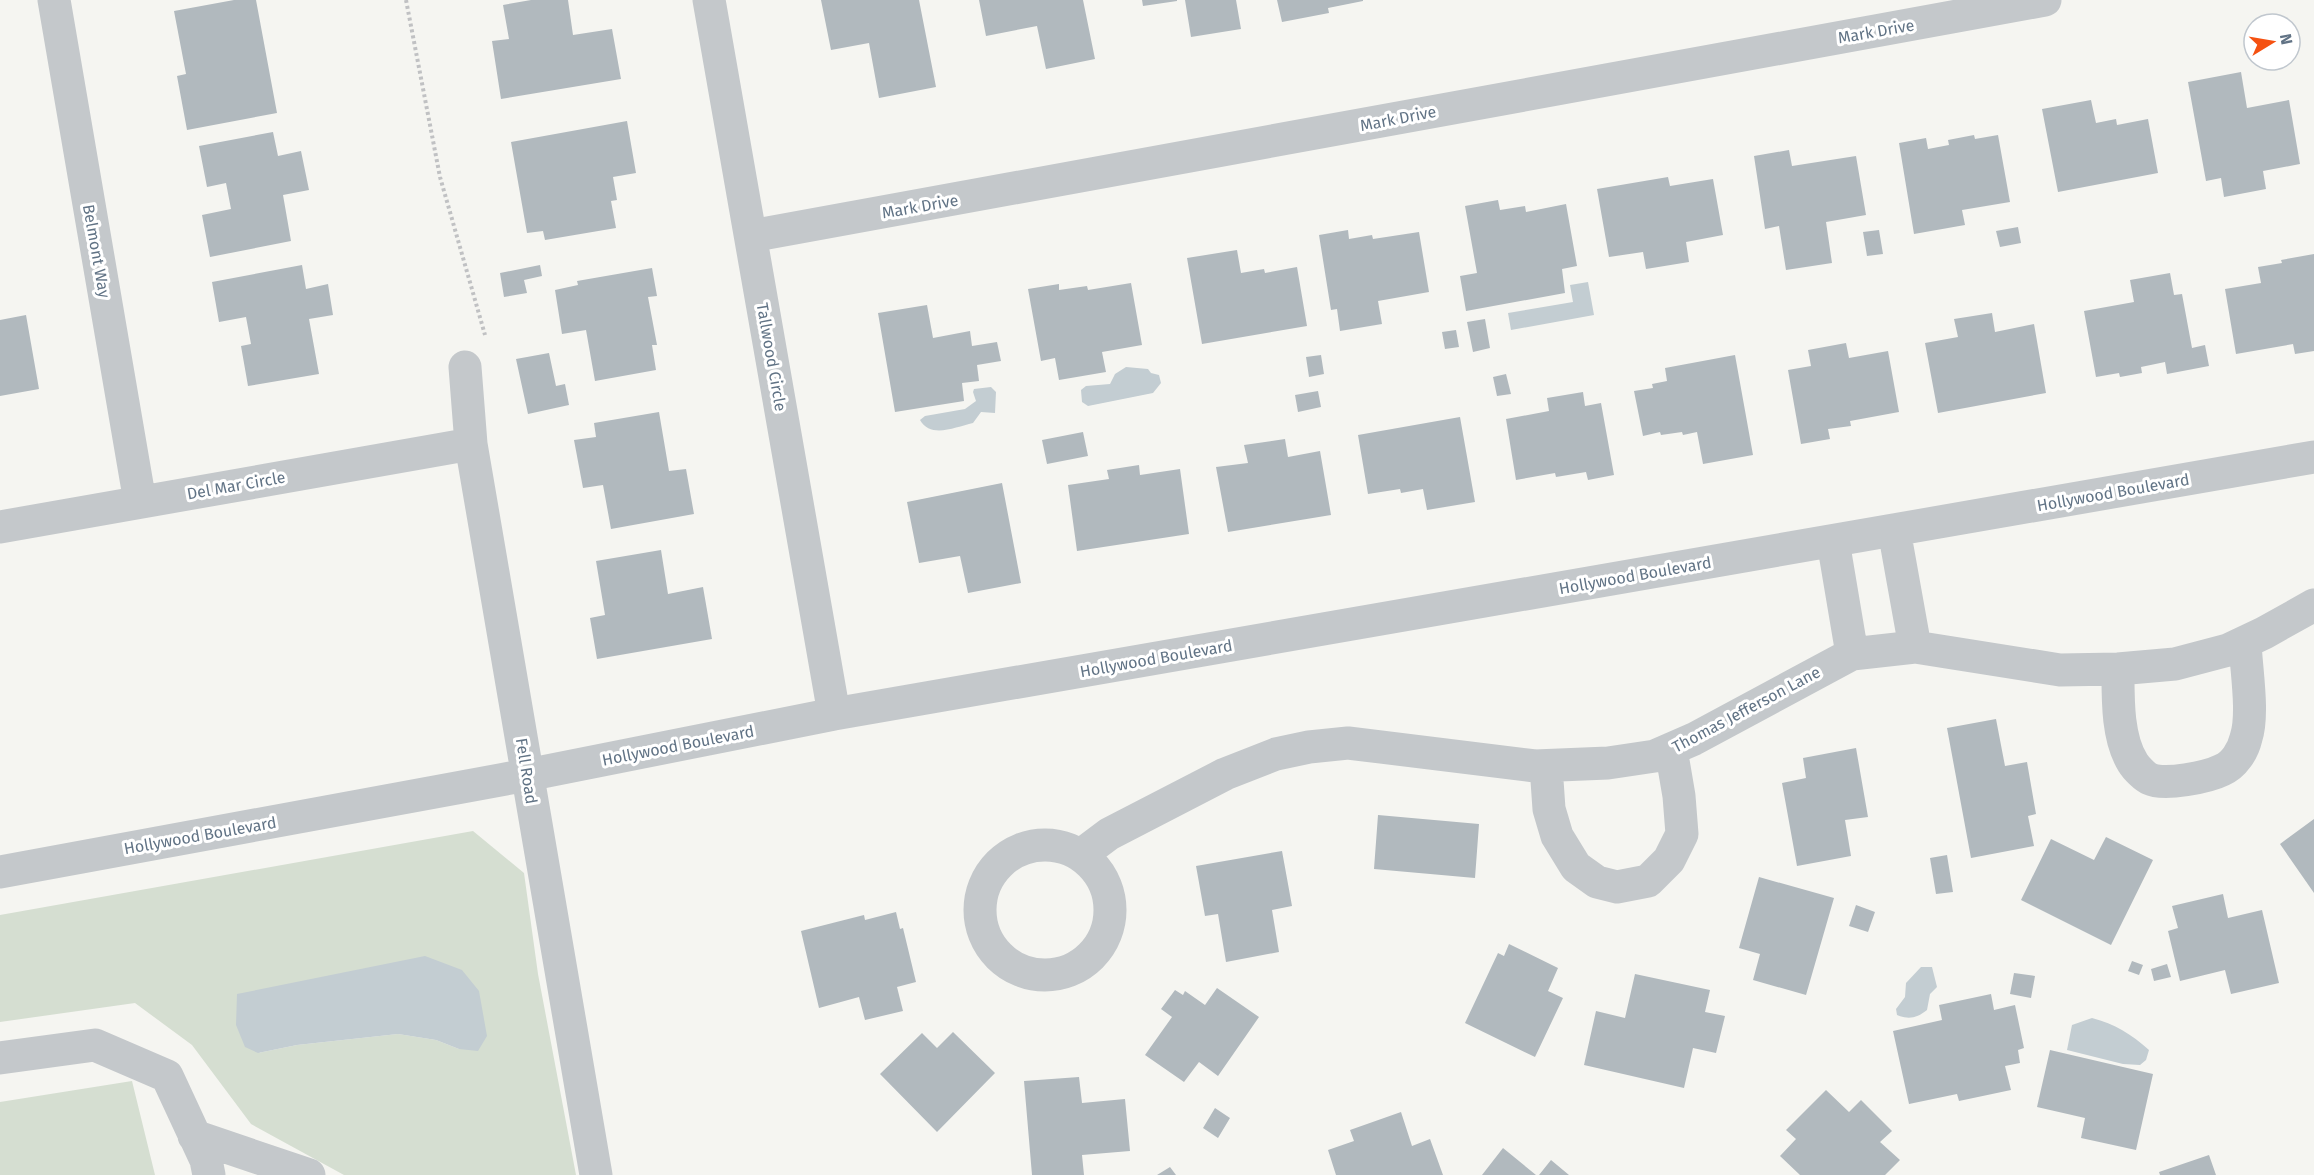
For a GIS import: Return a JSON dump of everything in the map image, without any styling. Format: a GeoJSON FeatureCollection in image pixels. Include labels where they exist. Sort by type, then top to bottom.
{"type":"FeatureCollection","features":[{"type":"Feature","properties":{"kind":"street","name":"Belmont Way"},"geometry":{"type":"LineString","coordinates":[[54,0],[140,502]]}},
{"type":"Feature","properties":{"kind":"street","name":"Tallwood Circle"},"geometry":{"type":"LineString","coordinates":[[709,0],[834,714]]}},
{"type":"Feature","properties":{"kind":"street","name":"Mark Drive"},"geometry":{"type":"LineString","coordinates":[[751,236],[2045,0]]}},
{"type":"Feature","properties":{"kind":"street","name":"Fell Road"},"geometry":{"type":"LineString","coordinates":[[465,367],[471,444],[596,1175]]}},
{"type":"Feature","properties":{"kind":"street","name":"Del Mar Circle"},"geometry":{"type":"LineString","coordinates":[[0,527],[471,444]]}},
{"type":"Feature","properties":{"kind":"street","name":"Hollywood Boulevard"},"geometry":{"type":"LineString","coordinates":[[0,872],[527,775],[834,714],[2314,457]]}},
{"type":"Feature","properties":{"kind":"street"},"geometry":{"type":"LineString","coordinates":[[1894,530],[1915,647]]}},
{"type":"Feature","properties":{"kind":"street"},"geometry":{"type":"LineString","coordinates":[[1833,541],[1852,654]]}},
{"type":"Feature","properties":{"kind":"street","name":"Thomas Jefferson Lane"},"geometry":{"type":"LineString","coordinates":[[1081,855],[1109,834],[1225,774],[1276,754],[1309,747],[1348,743],[1546,766],[1608,763],[1655,756],[1694,739],[1852,654],[1915,647],[2060,670],[2118,669],[2175,664],[2228,650],[2314,605]]}},
{"type":"Feature","properties":{"kind":"street"},"geometry":{"type":"LineString","coordinates":[[2118,669],[2117,710],[2133,764],[2150,779],[2177,782],[2222,770],[2237,759],[2247,738],[2249,706],[2245,642]]}},
{"type":"Feature","properties":{"kind":"street"},"geometry":{"type":"LineString","coordinates":[[1546,766],[1550,809],[1557,836],[1576,867],[1596,882],[1617,887],[1648,881],[1669,860],[1682,834],[1679,796],[1671,749]]}},
{"type":"Feature","properties":{"kind":"street"},"geometry":{"type":"LineString","coordinates":[[0,1058],[95,1045],[167,1076],[206,1160],[209,1175]]}},
{"type":"Feature","properties":{"kind":"street"},"geometry":{"type":"LineString","coordinates":[[194,1136],[309,1175]]}},
{"type":"Feature","properties":{"kind":"path"},"geometry":{"type":"LineString","coordinates":[[406,0],[440,177],[488,347],[465,367]]}},
{"type":"Feature","properties":{"kind":"shaded area"},"geometry":{"type":"Polygon","coordinates":[[[1588,282],[1594,315],[1511,330],[1508,313],[1573,302],[1570,285],[1588,282]]]}},
{"type":"Feature","properties":{"kind":"shaded area"},"geometry":{"type":"Polygon","coordinates":[[[1126,367],[1148,369],[1151,373],[1159,375],[1161,383],[1153,393],[1088,406],[1082,402],[1081,390],[1086,386],[1110,384],[1115,374],[1126,367]]]}},
{"type":"Feature","properties":{"kind":"shaded area"},"geometry":{"type":"Polygon","coordinates":[[[991,387],[996,392],[995,413],[981,412],[973,423],[944,430],[930,429],[920,420],[925,416],[965,409],[976,401],[974,389],[991,387]]]}},
{"type":"Feature","properties":{"kind":"shaded area"},"geometry":{"type":"Polygon","coordinates":[[[473,831],[524,873],[538,974],[576,1175],[344,1175],[251,1124],[192,1045],[135,1003],[0,1022],[0,915],[473,831]],[[462,970],[258,1053],[297,1045],[398,1034],[436,1040],[459,1049],[462,970]]]}},
{"type":"Feature","properties":{"kind":"shaded area"},"geometry":{"type":"Polygon","coordinates":[[[425,956],[462,970],[479,991],[487,1036],[478,1051],[459,1049],[436,1040],[398,1034],[297,1045],[258,1053],[245,1047],[236,1025],[237,994],[425,956]]]}},
{"type":"Feature","properties":{"kind":"shaded area"},"geometry":{"type":"Polygon","coordinates":[[[1921,967],[1932,967],[1937,987],[1930,994],[1927,1010],[1913,1017],[1897,1015],[1896,1009],[1905,997],[1906,983],[1921,967]]]}},
{"type":"Feature","properties":{"kind":"shaded area"},"geometry":{"type":"Polygon","coordinates":[[[2092,1018],[2122,1030],[2136,1039],[2149,1050],[2146,1060],[2140,1065],[2123,1064],[2067,1050],[2072,1025],[2092,1018]]]}},
{"type":"Feature","properties":{"kind":"shaded area"},"geometry":{"type":"Polygon","coordinates":[[[132,1081],[155,1175],[0,1175],[0,1102],[132,1081]]]}},
{"type":"Feature","properties":{"kind":"building"},"geometry":{"type":"Polygon","coordinates":[[[234,0],[256,0],[277,113],[187,130],[177,76],[186,74],[174,11],[234,0]]]}},
{"type":"Feature","properties":{"kind":"building"},"geometry":{"type":"Polygon","coordinates":[[[531,0],[568,0],[573,35],[612,29],[621,79],[501,99],[492,41],[509,39],[503,5],[531,0]]]}},
{"type":"Feature","properties":{"kind":"building"},"geometry":{"type":"Polygon","coordinates":[[[821,0],[919,0],[936,87],[879,98],[869,43],[831,50],[821,0]]]}},
{"type":"Feature","properties":{"kind":"building"},"geometry":{"type":"Polygon","coordinates":[[[979,0],[1083,0],[1095,59],[1046,69],[1037,26],[986,36],[979,0]]]}},
{"type":"Feature","properties":{"kind":"building"},"geometry":{"type":"Polygon","coordinates":[[[1142,0],[1177,0],[1177,1],[1143,6],[1142,0]]]}},
{"type":"Feature","properties":{"kind":"building"},"geometry":{"type":"Polygon","coordinates":[[[1185,0],[1236,0],[1241,29],[1191,37],[1185,0]]]}},
{"type":"Feature","properties":{"kind":"building"},"geometry":{"type":"Polygon","coordinates":[[[1277,0],[1363,1],[1328,8],[1329,13],[1282,22],[1277,0]]]}},
{"type":"Feature","properties":{"kind":"building"},"geometry":{"type":"Polygon","coordinates":[[[2241,72],[2247,108],[2289,100],[2300,164],[2263,171],[2266,189],[2224,197],[2221,178],[2206,181],[2188,82],[2241,72]]]}},
{"type":"Feature","properties":{"kind":"building"},"geometry":{"type":"Polygon","coordinates":[[[2091,100],[2096,123],[2116,119],[2117,125],[2148,119],[2158,173],[2058,192],[2042,109],[2091,100]]]}},
{"type":"Feature","properties":{"kind":"building"},"geometry":{"type":"Polygon","coordinates":[[[627,121],[636,173],[613,177],[617,200],[611,201],[616,228],[545,240],[543,231],[527,233],[511,142],[627,121]]]}},
{"type":"Feature","properties":{"kind":"building"},"geometry":{"type":"Polygon","coordinates":[[[273,132],[278,156],[301,151],[309,190],[283,195],[291,241],[210,257],[202,215],[231,209],[226,183],[207,187],[199,146],[273,132]]]}},
{"type":"Feature","properties":{"kind":"building"},"geometry":{"type":"Polygon","coordinates":[[[1974,135],[1975,139],[1998,135],[2010,202],[1962,210],[1965,225],[1914,234],[1899,143],[1926,138],[1928,149],[1949,145],[1948,140],[1974,135]]]}},
{"type":"Feature","properties":{"kind":"building"},"geometry":{"type":"Polygon","coordinates":[[[1789,150],[1792,166],[1856,156],[1866,215],[1826,222],[1832,263],[1786,270],[1779,226],[1765,229],[1754,156],[1789,150]]]}},
{"type":"Feature","properties":{"kind":"building"},"geometry":{"type":"Polygon","coordinates":[[[1668,177],[1670,186],[1713,179],[1723,235],[1686,242],[1689,262],[1646,269],[1643,252],[1609,257],[1597,189],[1668,177]]]}},
{"type":"Feature","properties":{"kind":"building"},"geometry":{"type":"Polygon","coordinates":[[[1498,200],[1500,210],[1525,206],[1526,212],[1566,204],[1577,266],[1562,269],[1565,293],[1466,311],[1460,276],[1477,273],[1465,206],[1498,200]]]}},
{"type":"Feature","properties":{"kind":"building"},"geometry":{"type":"Polygon","coordinates":[[[2018,227],[2021,243],[2000,247],[1996,231],[2018,227]]]}},
{"type":"Feature","properties":{"kind":"building"},"geometry":{"type":"Polygon","coordinates":[[[1348,230],[1349,239],[1372,235],[1373,239],[1419,232],[1429,292],[1378,301],[1382,324],[1340,331],[1337,309],[1331,310],[1319,235],[1348,230]]]}},
{"type":"Feature","properties":{"kind":"building"},"geometry":{"type":"Polygon","coordinates":[[[1879,230],[1883,254],[1867,256],[1863,232],[1879,230]]]}},
{"type":"Feature","properties":{"kind":"building"},"geometry":{"type":"Polygon","coordinates":[[[1237,250],[1241,273],[1264,269],[1265,273],[1297,267],[1307,326],[1202,344],[1187,258],[1237,250]]]}},
{"type":"Feature","properties":{"kind":"building"},"geometry":{"type":"Polygon","coordinates":[[[2314,254],[2314,351],[2295,354],[2293,344],[2236,354],[2225,289],[2261,283],[2258,267],[2314,254]]]}},
{"type":"Feature","properties":{"kind":"building"},"geometry":{"type":"Polygon","coordinates":[[[302,265],[306,289],[328,284],[333,315],[309,319],[319,374],[248,386],[241,346],[251,344],[246,317],[219,322],[212,282],[302,265]]]}},
{"type":"Feature","properties":{"kind":"building"},"geometry":{"type":"Polygon","coordinates":[[[540,265],[542,276],[524,280],[527,293],[504,297],[500,273],[540,265]]]}},
{"type":"Feature","properties":{"kind":"building"},"geometry":{"type":"Polygon","coordinates":[[[652,268],[657,296],[648,297],[657,345],[652,345],[656,370],[595,381],[586,330],[562,334],[555,290],[578,285],[577,281],[652,268]]]}},
{"type":"Feature","properties":{"kind":"building"},"geometry":{"type":"Polygon","coordinates":[[[2170,273],[2174,295],[2182,294],[2192,348],[2205,345],[2209,366],[2167,374],[2165,362],[2141,367],[2142,373],[2120,377],[2119,373],[2096,377],[2084,311],[2134,302],[2130,280],[2170,273]]]}},
{"type":"Feature","properties":{"kind":"building"},"geometry":{"type":"Polygon","coordinates":[[[1131,283],[1142,345],[1102,352],[1106,372],[1059,380],[1055,358],[1041,361],[1028,289],[1059,284],[1059,290],[1087,286],[1088,290],[1131,283]]]}},
{"type":"Feature","properties":{"kind":"building"},"geometry":{"type":"Polygon","coordinates":[[[927,305],[933,338],[970,331],[972,346],[997,342],[1001,361],[977,365],[979,381],[962,383],[964,401],[895,412],[878,313],[927,305]]]}},
{"type":"Feature","properties":{"kind":"building"},"geometry":{"type":"Polygon","coordinates":[[[1992,313],[1995,332],[2034,324],[2046,393],[1938,413],[1925,343],[1958,337],[1954,319],[1992,313]]]}},
{"type":"Feature","properties":{"kind":"building"},"geometry":{"type":"Polygon","coordinates":[[[26,315],[39,389],[0,396],[0,320],[26,315]]]}},
{"type":"Feature","properties":{"kind":"building"},"geometry":{"type":"Polygon","coordinates":[[[1485,319],[1490,348],[1473,352],[1467,322],[1485,319]]]}},
{"type":"Feature","properties":{"kind":"building"},"geometry":{"type":"Polygon","coordinates":[[[1456,330],[1459,347],[1445,349],[1442,332],[1456,330]]]}},
{"type":"Feature","properties":{"kind":"building"},"geometry":{"type":"Polygon","coordinates":[[[1846,343],[1849,358],[1888,351],[1899,412],[1850,421],[1851,426],[1828,429],[1830,439],[1801,444],[1788,370],[1811,366],[1808,350],[1846,343]]]}},
{"type":"Feature","properties":{"kind":"building"},"geometry":{"type":"Polygon","coordinates":[[[549,353],[556,386],[565,384],[569,405],[528,414],[516,359],[549,353]]]}},
{"type":"Feature","properties":{"kind":"building"},"geometry":{"type":"Polygon","coordinates":[[[1321,355],[1324,374],[1309,377],[1306,357],[1321,355]]]}},
{"type":"Feature","properties":{"kind":"building"},"geometry":{"type":"Polygon","coordinates":[[[1735,355],[1753,455],[1703,464],[1697,432],[1683,435],[1682,432],[1661,435],[1660,432],[1643,436],[1634,391],[1653,388],[1652,384],[1667,381],[1665,368],[1735,355]]]}},
{"type":"Feature","properties":{"kind":"building"},"geometry":{"type":"Polygon","coordinates":[[[1506,374],[1511,394],[1497,396],[1493,377],[1506,374]]]}},
{"type":"Feature","properties":{"kind":"building"},"geometry":{"type":"Polygon","coordinates":[[[1318,391],[1321,407],[1298,412],[1295,395],[1318,391]]]}},
{"type":"Feature","properties":{"kind":"building"},"geometry":{"type":"Polygon","coordinates":[[[1583,392],[1585,406],[1601,403],[1614,475],[1588,480],[1586,472],[1556,477],[1555,473],[1516,480],[1506,419],[1549,411],[1547,398],[1583,392]]]}},
{"type":"Feature","properties":{"kind":"building"},"geometry":{"type":"Polygon","coordinates":[[[659,412],[669,471],[686,469],[694,514],[611,529],[603,485],[583,488],[574,440],[596,437],[594,423],[659,412]]]}},
{"type":"Feature","properties":{"kind":"building"},"geometry":{"type":"Polygon","coordinates":[[[1460,417],[1475,502],[1427,510],[1423,489],[1401,493],[1400,489],[1368,494],[1358,435],[1460,417]]]}},
{"type":"Feature","properties":{"kind":"building"},"geometry":{"type":"Polygon","coordinates":[[[1083,432],[1088,456],[1047,464],[1042,440],[1083,432]]]}},
{"type":"Feature","properties":{"kind":"building"},"geometry":{"type":"Polygon","coordinates":[[[1285,439],[1288,457],[1320,451],[1331,515],[1228,532],[1216,467],[1248,463],[1244,445],[1285,439]]]}},
{"type":"Feature","properties":{"kind":"building"},"geometry":{"type":"Polygon","coordinates":[[[1139,465],[1140,475],[1180,469],[1189,534],[1077,551],[1068,485],[1109,479],[1107,470],[1139,465]]]}},
{"type":"Feature","properties":{"kind":"building"},"geometry":{"type":"Polygon","coordinates":[[[1002,483],[1021,583],[968,593],[960,556],[919,563],[907,502],[1002,483]]]}},
{"type":"Feature","properties":{"kind":"building"},"geometry":{"type":"Polygon","coordinates":[[[661,550],[668,594],[703,587],[712,639],[597,659],[590,618],[605,615],[596,561],[661,550]]]}},
{"type":"Feature","properties":{"kind":"building"},"geometry":{"type":"Polygon","coordinates":[[[1996,719],[2005,766],[2027,762],[2036,814],[2028,816],[2034,846],[1971,858],[1947,728],[1996,719]]]}},
{"type":"Feature","properties":{"kind":"building"},"geometry":{"type":"Polygon","coordinates":[[[1856,748],[1868,817],[1845,820],[1851,856],[1797,866],[1782,783],[1806,778],[1803,758],[1856,748]]]}},
{"type":"Feature","properties":{"kind":"building"},"geometry":{"type":"Polygon","coordinates":[[[1378,815],[1479,824],[1475,878],[1374,869],[1378,815]]]}},
{"type":"Feature","properties":{"kind":"building"},"geometry":{"type":"Polygon","coordinates":[[[2314,819],[2314,893],[2280,844],[2314,819]]]}},
{"type":"Feature","properties":{"kind":"building"},"geometry":{"type":"Polygon","coordinates":[[[2106,837],[2153,860],[2111,945],[2021,900],[2051,839],[2094,860],[2106,837]]]}},
{"type":"Feature","properties":{"kind":"building"},"geometry":{"type":"Polygon","coordinates":[[[1282,851],[1292,906],[1272,910],[1279,952],[1226,962],[1218,914],[1205,916],[1196,866],[1282,851]]]}},
{"type":"Feature","properties":{"kind":"building"},"geometry":{"type":"Polygon","coordinates":[[[1947,855],[1953,892],[1936,894],[1930,858],[1947,855]]]}},
{"type":"Feature","properties":{"kind":"building"},"geometry":{"type":"Polygon","coordinates":[[[1759,877],[1834,898],[1806,995],[1753,980],[1760,954],[1739,948],[1759,877]]]}},
{"type":"Feature","properties":{"kind":"building"},"geometry":{"type":"Polygon","coordinates":[[[2223,894],[2228,918],[2262,910],[2279,983],[2231,994],[2225,970],[2180,981],[2168,931],[2178,928],[2172,906],[2223,894]]]}},
{"type":"Feature","properties":{"kind":"building"},"geometry":{"type":"Polygon","coordinates":[[[1856,905],[1875,912],[1868,932],[1849,926],[1856,905]]]}},
{"type":"Feature","properties":{"kind":"building"},"geometry":{"type":"Polygon","coordinates":[[[896,912],[900,929],[903,928],[916,982],[897,987],[903,1011],[865,1020],[859,997],[819,1008],[801,931],[864,915],[865,920],[896,912]]]}},
{"type":"Feature","properties":{"kind":"building"},"geometry":{"type":"Polygon","coordinates":[[[1509,944],[1558,968],[1548,991],[1563,998],[1535,1057],[1465,1023],[1498,953],[1504,956],[1509,944]]]}},
{"type":"Feature","properties":{"kind":"building"},"geometry":{"type":"Polygon","coordinates":[[[2132,961],[2143,965],[2139,975],[2128,971],[2132,961]]]}},
{"type":"Feature","properties":{"kind":"building"},"geometry":{"type":"Polygon","coordinates":[[[2167,964],[2171,977],[2154,981],[2151,969],[2167,964]]]}},
{"type":"Feature","properties":{"kind":"building"},"geometry":{"type":"Polygon","coordinates":[[[2014,973],[2035,976],[2031,998],[2010,994],[2014,973]]]}},
{"type":"Feature","properties":{"kind":"building"},"geometry":{"type":"Polygon","coordinates":[[[1635,974],[1710,990],[1705,1012],[1725,1016],[1716,1053],[1693,1048],[1684,1088],[1584,1065],[1596,1011],[1625,1018],[1635,974]]]}},
{"type":"Feature","properties":{"kind":"building"},"geometry":{"type":"Polygon","coordinates":[[[1217,988],[1259,1017],[1218,1076],[1199,1062],[1184,1082],[1145,1055],[1172,1017],[1161,1009],[1175,990],[1183,995],[1185,991],[1205,1005],[1217,988]]]}},
{"type":"Feature","properties":{"kind":"building"},"geometry":{"type":"Polygon","coordinates":[[[1991,994],[1994,1010],[2015,1005],[2024,1048],[2018,1050],[2020,1063],[2005,1066],[2011,1090],[1959,1101],[1957,1094],[1909,1104],[1893,1031],[1942,1020],[1939,1005],[1991,994]]]}},
{"type":"Feature","properties":{"kind":"building"},"geometry":{"type":"Polygon","coordinates":[[[953,1032],[995,1073],[937,1132],[880,1074],[922,1033],[937,1048],[953,1032]]]}},
{"type":"Feature","properties":{"kind":"building"},"geometry":{"type":"Polygon","coordinates":[[[2050,1050],[2153,1074],[2136,1150],[2081,1138],[2085,1118],[2037,1107],[2050,1050]]]}},
{"type":"Feature","properties":{"kind":"building"},"geometry":{"type":"Polygon","coordinates":[[[1079,1077],[1082,1103],[1125,1099],[1130,1151],[1082,1155],[1084,1175],[1032,1175],[1024,1081],[1079,1077]]]}},
{"type":"Feature","properties":{"kind":"building"},"geometry":{"type":"Polygon","coordinates":[[[1826,1090],[1849,1112],[1861,1100],[1892,1131],[1880,1142],[1900,1160],[1885,1175],[1800,1175],[1780,1156],[1796,1139],[1786,1130],[1826,1090]]]}},
{"type":"Feature","properties":{"kind":"building"},"geometry":{"type":"Polygon","coordinates":[[[1215,1108],[1230,1118],[1218,1138],[1203,1128],[1215,1108]]]}},
{"type":"Feature","properties":{"kind":"building"},"geometry":{"type":"Polygon","coordinates":[[[1401,1112],[1412,1146],[1430,1139],[1443,1175],[1336,1175],[1328,1150],[1354,1141],[1350,1130],[1401,1112]]]}},
{"type":"Feature","properties":{"kind":"building"},"geometry":{"type":"Polygon","coordinates":[[[1503,1148],[1536,1175],[1482,1175],[1503,1148]]]}},
{"type":"Feature","properties":{"kind":"building"},"geometry":{"type":"Polygon","coordinates":[[[2209,1155],[2216,1175],[2160,1175],[2159,1172],[2209,1155]]]}},
{"type":"Feature","properties":{"kind":"building"},"geometry":{"type":"Polygon","coordinates":[[[1551,1160],[1569,1175],[1539,1175],[1551,1160]]]}},
{"type":"Feature","properties":{"kind":"building"},"geometry":{"type":"Polygon","coordinates":[[[1170,1167],[1176,1175],[1157,1175],[1170,1167]]]}}]}
